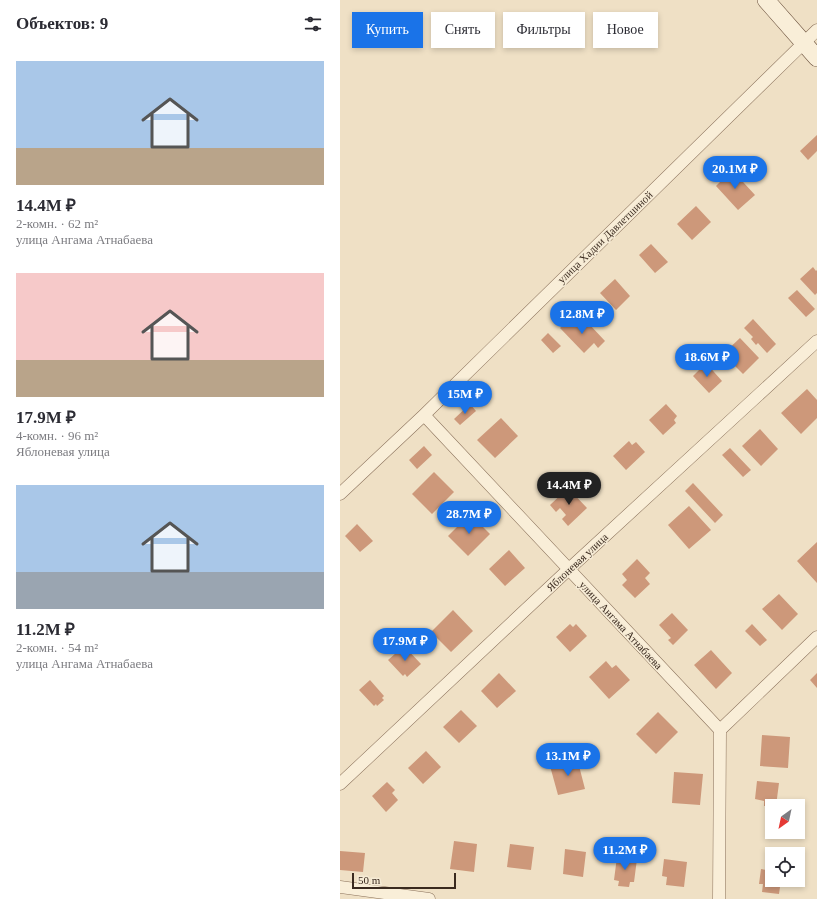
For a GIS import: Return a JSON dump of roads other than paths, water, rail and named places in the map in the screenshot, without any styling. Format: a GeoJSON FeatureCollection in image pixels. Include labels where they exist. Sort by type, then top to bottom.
{"type":"FeatureCollection","features":[{"type":"Feature","properties":{"kind":"street"},"geometry":{"type":"LineString","coordinates":[[766,0],[817,58]]}},
{"type":"Feature","properties":{"kind":"street","name":"улица Хадии Давлетшиной"},"geometry":{"type":"LineString","coordinates":[[340,494],[424,415],[817,30]]}},
{"type":"Feature","properties":{"kind":"street","name":"Яблоневая улица"},"geometry":{"type":"LineString","coordinates":[[340,784],[569,569],[817,342]]}},
{"type":"Feature","properties":{"kind":"street","name":"улица Ангама Атнабаева"},"geometry":{"type":"LineString","coordinates":[[424,415],[720,730]]}},
{"type":"Feature","properties":{"kind":"street"},"geometry":{"type":"LineString","coordinates":[[720,899],[720,730],[817,637]]}},
{"type":"Feature","properties":{"kind":"street"},"geometry":{"type":"LineString","coordinates":[[340,887],[429,899]]}}]}
